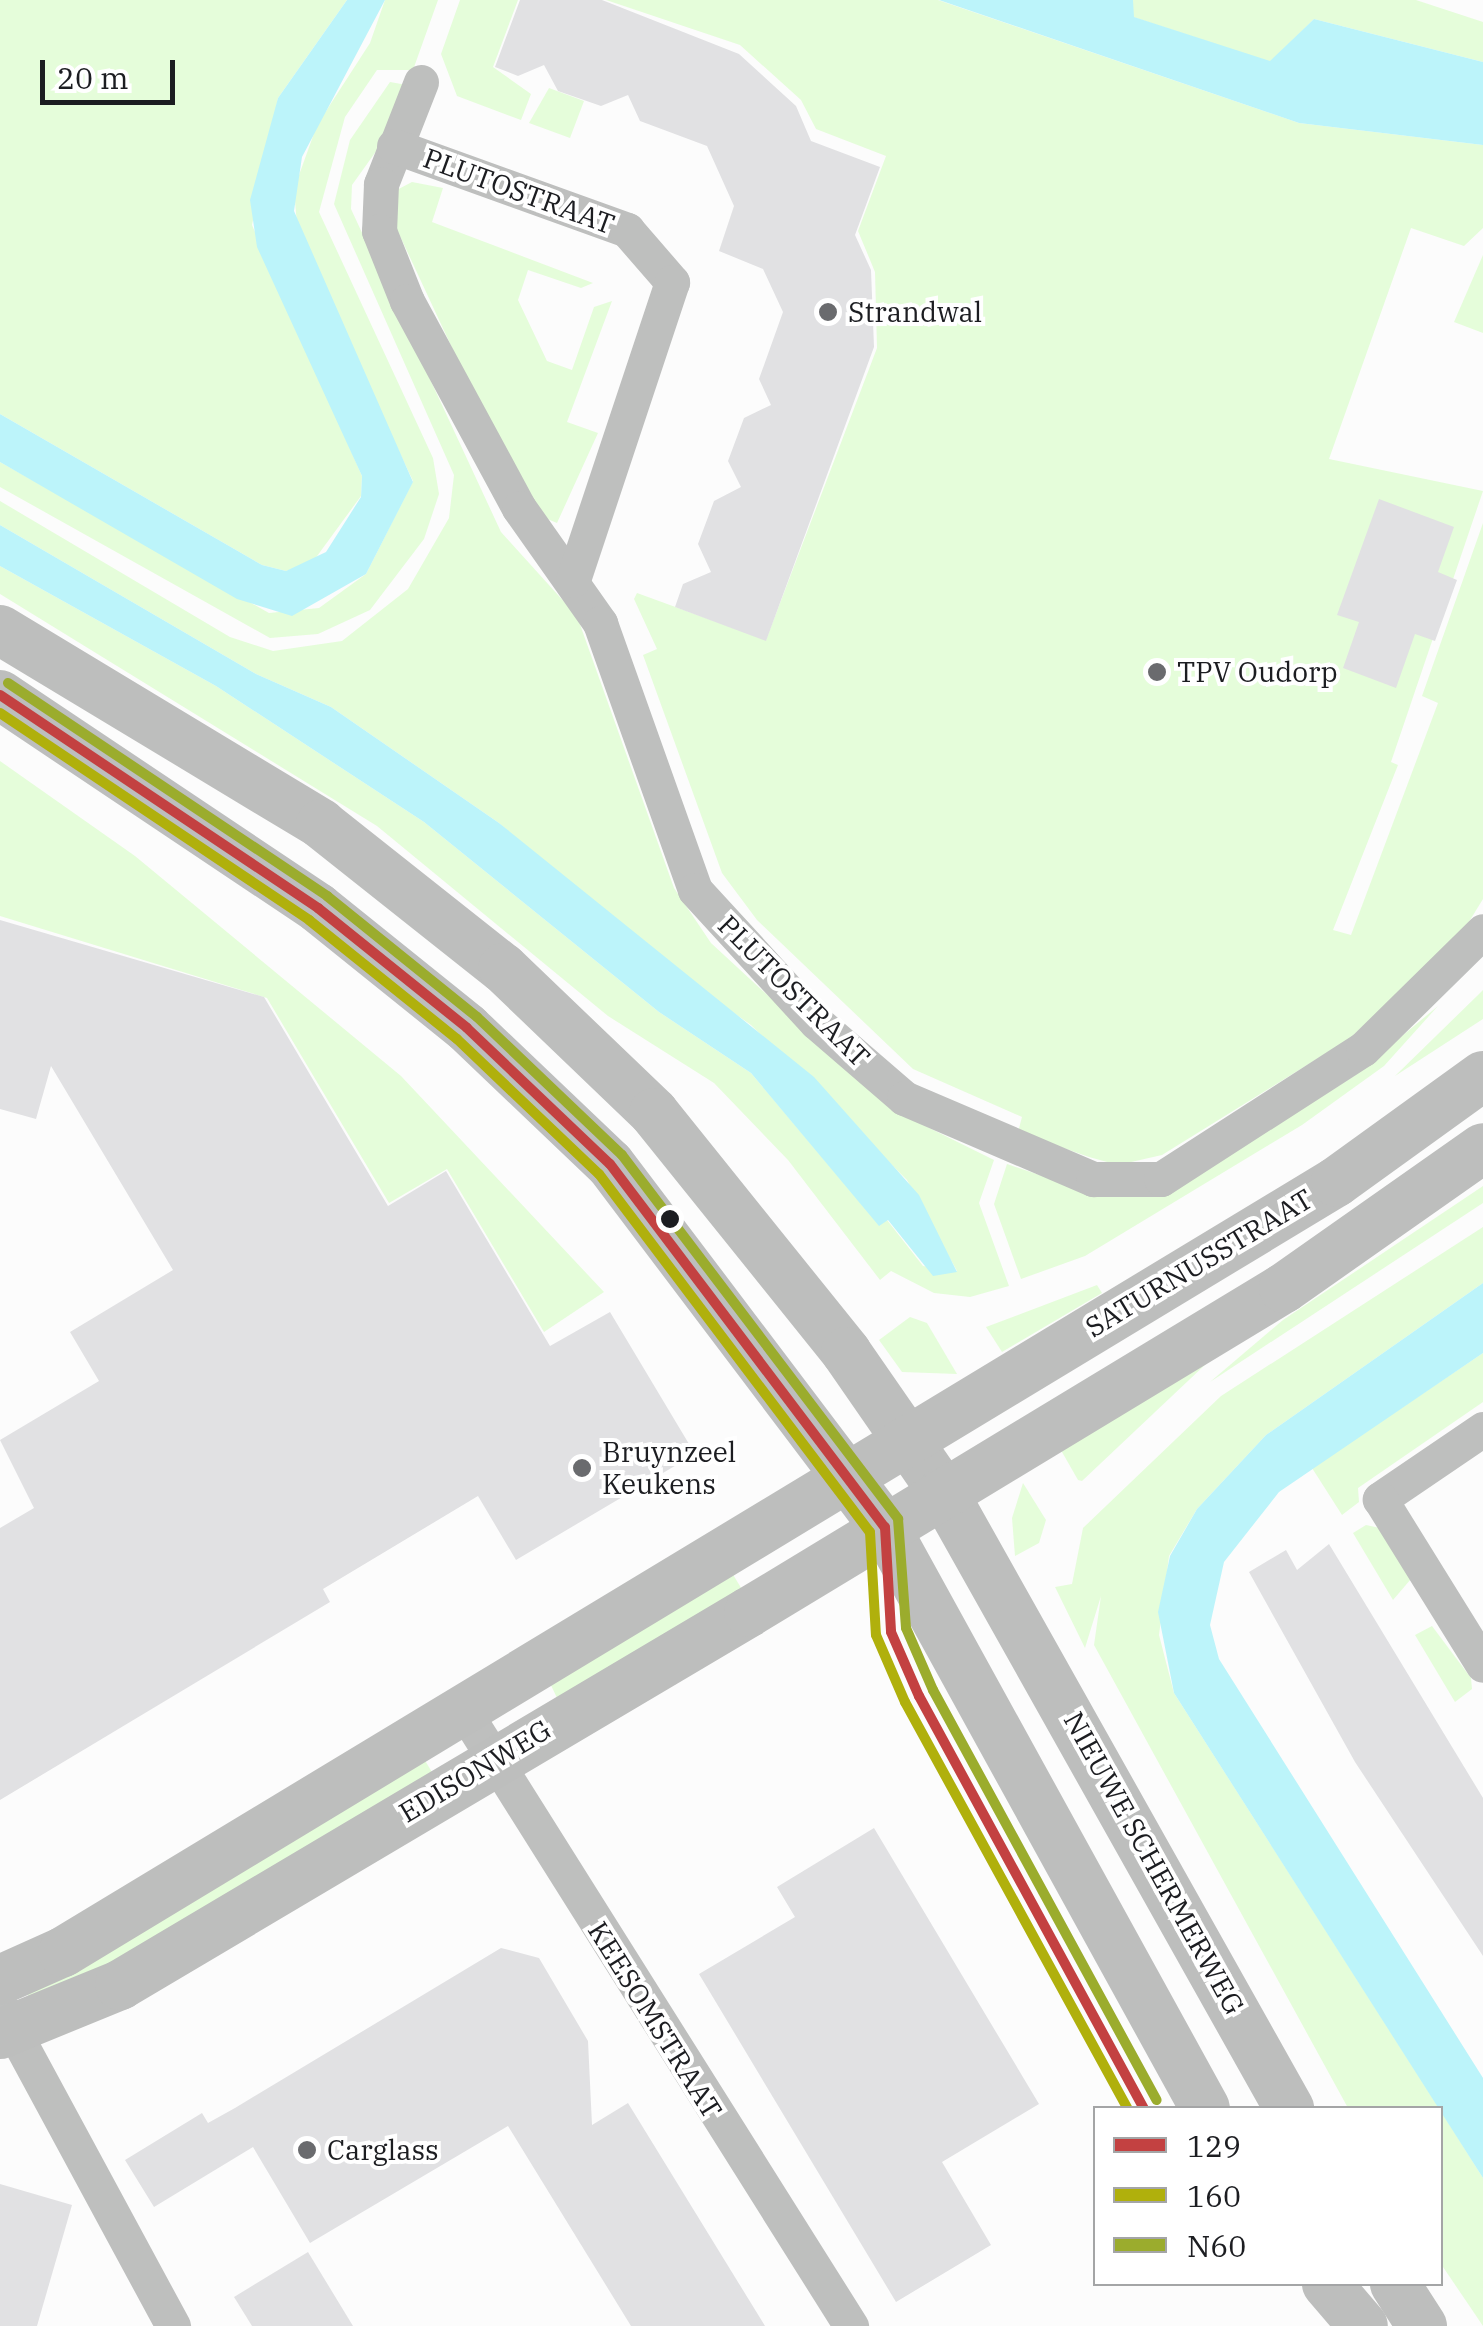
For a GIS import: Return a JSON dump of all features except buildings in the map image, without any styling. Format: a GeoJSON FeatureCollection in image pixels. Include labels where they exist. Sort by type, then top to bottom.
{"type":"FeatureCollection","features":[{"type":"Feature","properties":{"kind":"main road","name":"NIEUWE SCHERMERWEG"},"geometry":{"type":"LineString","coordinates":[[0,630],[321,824],[503,968],[654,1113],[906,1436],[943,1492],[1288,2106]]}},
{"type":"Feature","properties":{"kind":"main road"},"geometry":{"type":"LineString","coordinates":[[0,696],[318,908],[551,1104],[610,1164],[850,1472],[885,1526],[1204,2106]]}},
{"type":"Feature","properties":{"kind":"main road","name":"SATURNUSSTRAAT"},"geometry":{"type":"LineString","coordinates":[[906,1436],[1336,1182],[1483,1076]]}},
{"type":"Feature","properties":{"kind":"main road"},"geometry":{"type":"LineString","coordinates":[[943,1492],[1284,1288],[1483,1148]]}},
{"type":"Feature","properties":{"kind":"main road","name":"EDISONWEG"},"geometry":{"type":"LineString","coordinates":[[0,1980],[63,1952],[906,1436]]}},
{"type":"Feature","properties":{"kind":"main road","name":"EDISONWEG"},"geometry":{"type":"LineString","coordinates":[[3,2025],[120,1985],[943,1492]]}},
{"type":"Feature","properties":{"kind":"main road"},"geometry":{"type":"LineString","coordinates":[[1329,2286],[1363,2326]]}},
{"type":"Feature","properties":{"kind":"main road"},"geometry":{"type":"LineString","coordinates":[[1396,2286],[1422,2326]]}},
{"type":"Feature","properties":{"kind":"street"},"geometry":{"type":"LineString","coordinates":[[394,146],[421,82]]}},
{"type":"Feature","properties":{"kind":"street","name":"PLUTOSTRAAT"},"geometry":{"type":"LineString","coordinates":[[572,580],[672,282],[627,230],[394,146],[379,230],[407,301],[519,508],[600,623],[694,890],[816,1022],[904,1098],[1008,1147],[1093,1180],[1161,1179],[1364,1049],[1483,931]]}},
{"type":"Feature","properties":{"kind":"street"},"geometry":{"type":"LineString","coordinates":[[1483,1428],[1380,1499],[1483,1666]]}},
{"type":"Feature","properties":{"kind":"street","name":"KEESOMSTRAAT"},"geometry":{"type":"LineString","coordinates":[[464,1710],[851,2326]]}},
{"type":"Feature","properties":{"kind":"street"},"geometry":{"type":"LineString","coordinates":[[3,2025],[174,2326]]}},
{"type":"Feature","properties":{"kind":"green space"},"geometry":{"type":"Polygon","coordinates":[[[0,0],[347,0],[278,98],[252,225],[362,476],[361,496],[312,563],[286,571],[262,565],[0,414],[0,0]]]}},
{"type":"Feature","properties":{"kind":"green space"},"geometry":{"type":"Polygon","coordinates":[[[385,0],[438,0],[413,70],[377,70],[345,117],[319,212],[433,458],[439,494],[424,539],[370,610],[318,634],[270,638],[0,487],[0,462],[269,613],[319,608],[366,574],[413,481],[298,237],[294,189],[317,125],[370,43],[385,0]]]}},
{"type":"Feature","properties":{"kind":"green space"},"geometry":{"type":"Polygon","coordinates":[[[460,0],[518,0],[493,67],[531,94],[521,120],[457,96],[441,54],[460,0]]]}},
{"type":"Feature","properties":{"kind":"green space"},"geometry":{"type":"Polygon","coordinates":[[[606,0],[938,0],[1299,123],[1483,145],[1483,228],[1464,246],[1411,228],[1329,459],[1483,491],[1391,762],[1398,765],[1333,930],[1351,935],[1438,703],[1422,696],[1483,523],[1483,899],[1459,938],[1349,1039],[1162,1155],[1118,1165],[1089,1157],[1018,1132],[1022,1117],[913,1069],[757,920],[722,873],[643,655],[657,649],[634,599],[637,593],[766,640],[877,348],[875,272],[858,231],[886,156],[816,129],[801,100],[740,45],[606,0]]]}},
{"type":"Feature","properties":{"kind":"green space"},"geometry":{"type":"Polygon","coordinates":[[[1133,0],[1416,0],[1483,22],[1483,62],[1314,19],[1270,62],[1133,17],[1133,0]]]}},
{"type":"Feature","properties":{"kind":"green space"},"geometry":{"type":"Polygon","coordinates":[[[390,82],[407,85],[392,129],[352,185],[351,209],[501,532],[577,616],[674,888],[711,943],[891,1109],[994,1160],[979,1203],[1009,1286],[970,1297],[934,1293],[891,1271],[880,1280],[788,1160],[714,1083],[608,1016],[377,826],[0,594],[0,566],[216,686],[424,822],[659,1012],[751,1073],[879,1225],[887,1220],[923,1266],[957,1271],[907,1180],[751,1025],[656,958],[499,823],[331,707],[256,674],[0,525],[0,501],[230,637],[273,651],[342,641],[408,589],[449,518],[454,475],[334,204],[350,140],[390,82]]]}},
{"type":"Feature","properties":{"kind":"green space"},"geometry":{"type":"Polygon","coordinates":[[[549,88],[584,101],[570,138],[529,123],[549,88]]]}},
{"type":"Feature","properties":{"kind":"green space"},"geometry":{"type":"Polygon","coordinates":[[[412,182],[443,188],[432,222],[593,283],[581,288],[528,270],[518,300],[547,361],[572,370],[594,307],[612,301],[567,422],[598,433],[557,523],[528,511],[386,206],[389,194],[412,182]]]}},
{"type":"Feature","properties":{"kind":"green space"},"geometry":{"type":"Polygon","coordinates":[[[1483,255],[1483,333],[1454,322],[1483,255]]]}},
{"type":"Feature","properties":{"kind":"green space"},"geometry":{"type":"Polygon","coordinates":[[[0,761],[135,856],[401,1076],[604,1292],[544,1332],[447,1169],[389,1203],[267,998],[0,916],[0,761]]]}},
{"type":"Feature","properties":{"kind":"green space"},"geometry":{"type":"Polygon","coordinates":[[[1483,990],[1483,1019],[1395,1076],[1478,995],[1483,990]]]}},
{"type":"Feature","properties":{"kind":"green space"},"geometry":{"type":"Polygon","coordinates":[[[1438,1006],[1384,1066],[1302,1125],[1085,1256],[1021,1279],[994,1204],[1007,1164],[1078,1188],[1206,1170],[1354,1076],[1438,1006]]]}},
{"type":"Feature","properties":{"kind":"green space"},"geometry":{"type":"Polygon","coordinates":[[[1483,1186],[1483,1203],[1210,1382],[1283,1320],[1483,1186]]]}},
{"type":"Feature","properties":{"kind":"green space"},"geometry":{"type":"Polygon","coordinates":[[[1483,1227],[1483,1283],[1266,1435],[1197,1509],[1169,1556],[1159,1635],[1174,1693],[1438,2106],[1347,2106],[1094,1645],[1101,1596],[1085,1648],[1055,1587],[1072,1584],[1083,1528],[1221,1396],[1483,1227]]]}},
{"type":"Feature","properties":{"kind":"green space"},"geometry":{"type":"Polygon","coordinates":[[[1097,1285],[1102,1293],[1002,1352],[986,1327],[1097,1285]]]}},
{"type":"Feature","properties":{"kind":"green space"},"geometry":{"type":"Polygon","coordinates":[[[910,1317],[927,1323],[957,1374],[902,1372],[879,1340],[910,1317]]]}},
{"type":"Feature","properties":{"kind":"green space"},"geometry":{"type":"Polygon","coordinates":[[[1225,1346],[1082,1481],[1078,1480],[1058,1445],[1225,1346]]]}},
{"type":"Feature","properties":{"kind":"green space"},"geometry":{"type":"Polygon","coordinates":[[[1483,1353],[1483,1402],[1358,1488],[1359,1502],[1342,1515],[1312,1468],[1483,1353]]]}},
{"type":"Feature","properties":{"kind":"green space"},"geometry":{"type":"Polygon","coordinates":[[[1023,1483],[1046,1520],[1039,1543],[1015,1556],[1012,1518],[1023,1483]]]}},
{"type":"Feature","properties":{"kind":"green space"},"geometry":{"type":"Polygon","coordinates":[[[1366,1525],[1380,1528],[1411,1579],[1393,1600],[1353,1533],[1366,1525]]]}},
{"type":"Feature","properties":{"kind":"green space"},"geometry":{"type":"Polygon","coordinates":[[[729,1568],[743,1591],[559,1702],[546,1675],[729,1568]]]}},
{"type":"Feature","properties":{"kind":"green space"},"geometry":{"type":"Polygon","coordinates":[[[1432,1626],[1471,1678],[1472,1689],[1455,1702],[1415,1635],[1432,1626]]]}},
{"type":"Feature","properties":{"kind":"green space"},"geometry":{"type":"Polygon","coordinates":[[[420,1752],[436,1779],[32,2011],[25,1985],[420,1752]]]}},
{"type":"Feature","properties":{"kind":"green space"},"geometry":{"type":"Polygon","coordinates":[[[1443,2114],[1483,2178],[1483,2326],[1443,2267],[1443,2114]]]}},
{"type":"Feature","properties":{"kind":"water"},"geometry":{"type":"Polygon","coordinates":[[[347,0],[385,0],[302,157],[294,211],[413,482],[366,574],[292,616],[237,599],[0,462],[0,414],[262,565],[286,571],[326,552],[361,497],[362,476],[257,247],[250,200],[278,98],[347,0]]]}},
{"type":"Feature","properties":{"kind":"water"},"geometry":{"type":"Polygon","coordinates":[[[939,0],[1133,0],[1134,17],[1270,61],[1314,19],[1483,62],[1483,145],[1299,123],[939,0]]]}},
{"type":"Feature","properties":{"kind":"water"},"geometry":{"type":"Polygon","coordinates":[[[0,525],[256,674],[331,707],[499,823],[814,1077],[919,1195],[957,1272],[933,1276],[888,1220],[879,1226],[751,1073],[659,1012],[424,822],[216,686],[0,566],[0,525]]]}},
{"type":"Feature","properties":{"kind":"water"},"geometry":{"type":"Polygon","coordinates":[[[1483,1283],[1483,1353],[1279,1492],[1224,1562],[1210,1625],[1219,1659],[1483,2078],[1483,2178],[1443,2115],[1443,2106],[1437,2106],[1174,1693],[1158,1612],[1170,1556],[1197,1509],[1266,1435],[1483,1283]]]}},
{"type":"Feature","properties":{"kind":"transit line","name":"N60"},"geometry":{"type":"LineString","coordinates":[[8,683],[327,896],[477,1017],[622,1155],[898,1519],[906,1628],[933,1690],[1157,2100]]}},
{"type":"Feature","properties":{"kind":"transit line","name":"129"},"geometry":{"type":"LineString","coordinates":[[0,695],[318,908],[467,1028],[610,1164],[885,1527],[891,1632],[919,1696],[1143,2106]]}},
{"type":"Feature","properties":{"kind":"transit line","name":"160"},"geometry":{"type":"LineString","coordinates":[[0,713],[309,920],[457,1039],[599,1174],[870,1532],[876,1635],[905,1702],[1126,2106]]}},
{"type":"Feature","properties":{"kind":"place","name":"Strandwal"},"geometry":{"type":"Point","coordinates":[828,312]}},
{"type":"Feature","properties":{"kind":"place","name":"TPV Oudorp"},"geometry":{"type":"Point","coordinates":[1157,672]}},
{"type":"Feature","properties":{"kind":"place","name":"Bruynzeel Keukens"},"geometry":{"type":"Point","coordinates":[582,1468]}},
{"type":"Feature","properties":{"kind":"place","name":"Carglass"},"geometry":{"type":"Point","coordinates":[307,2150]}}]}
